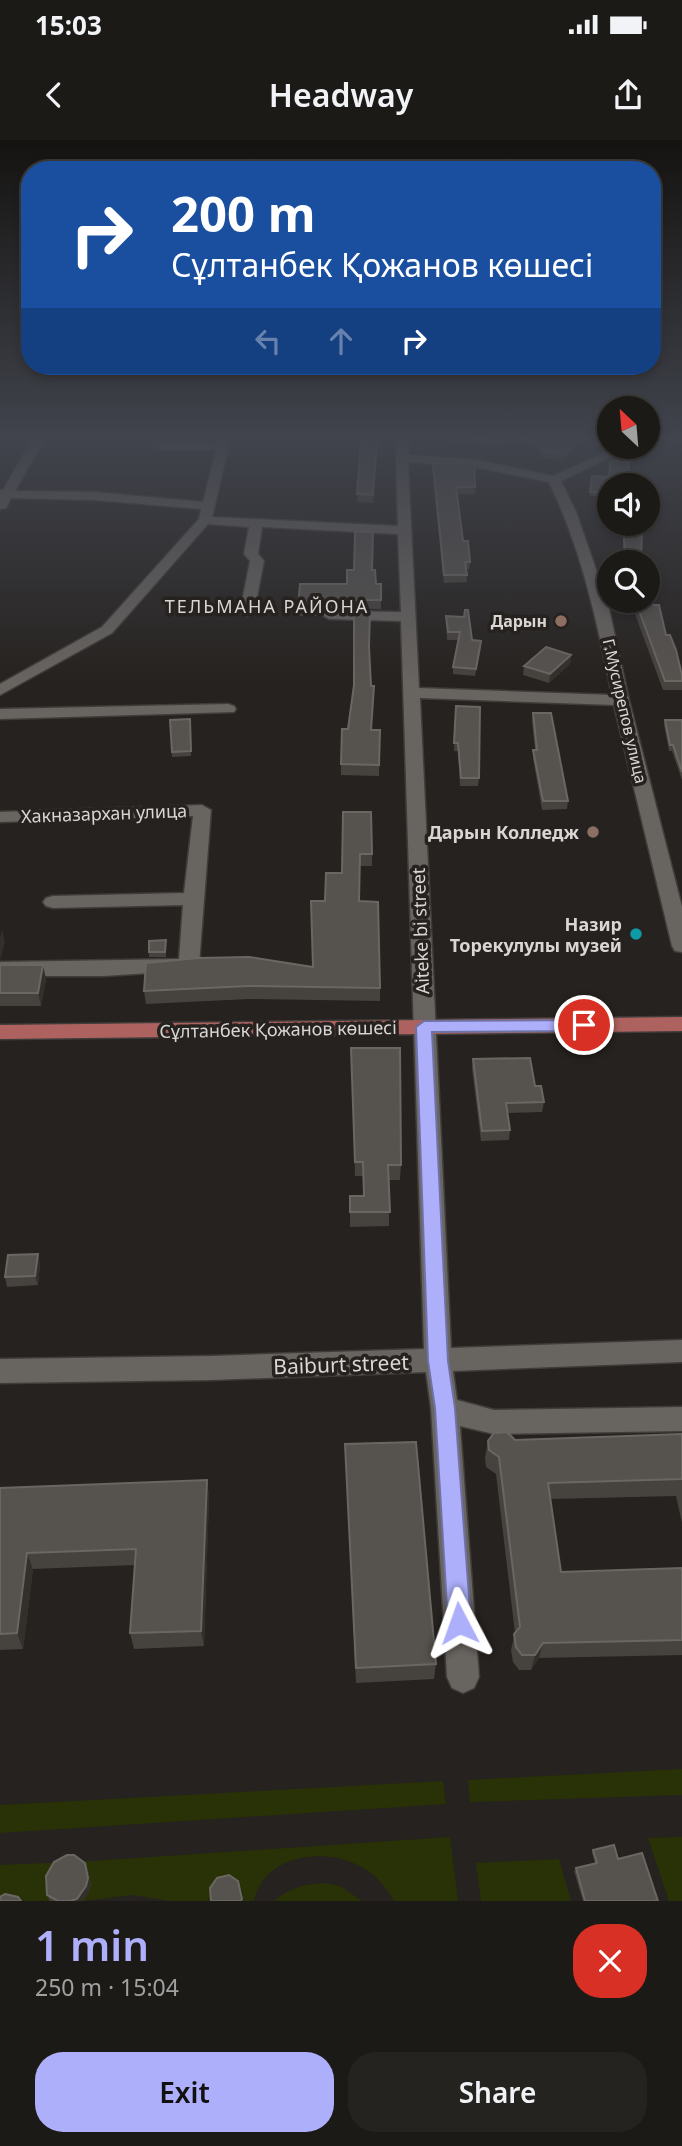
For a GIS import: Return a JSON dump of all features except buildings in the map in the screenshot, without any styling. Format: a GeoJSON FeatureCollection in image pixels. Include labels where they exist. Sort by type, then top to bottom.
{"type":"FeatureCollection","features":[{"type":"Feature","properties":{"kind":"main road","name":"Сұлтанбек Қожанов көшесі"},"geometry":{"type":"LineString","coordinates":[[0,1032],[682,1024]]}},
{"type":"Feature","properties":{"kind":"street"},"geometry":{"type":"LineString","coordinates":[[0,690],[107,630],[202,518]]}},
{"type":"Feature","properties":{"kind":"street"},"geometry":{"type":"LineString","coordinates":[[232,518],[256,523],[406,530]]}},
{"type":"Feature","properties":{"kind":"street","name":"Aiteke bi street"},"geometry":{"type":"LineString","coordinates":[[405,518],[438,1361],[445,1408],[463,1677]]}},
{"type":"Feature","properties":{"kind":"street","name":"Г.Мусирепов улица"},"geometry":{"type":"LineString","coordinates":[[572,518],[601,604],[621,700],[682,946]]}},
{"type":"Feature","properties":{"kind":"street"},"geometry":{"type":"LineString","coordinates":[[247,612],[257,561],[251,554],[256,523]]}},
{"type":"Feature","properties":{"kind":"street"},"geometry":{"type":"LineString","coordinates":[[329,615],[409,617]]}},
{"type":"Feature","properties":{"kind":"street"},"geometry":{"type":"LineString","coordinates":[[412,693],[621,700]]}},
{"type":"Feature","properties":{"kind":"street"},"geometry":{"type":"LineString","coordinates":[[0,714],[228,709]]}},
{"type":"Feature","properties":{"kind":"street","name":"Хакназархан улица"},"geometry":{"type":"LineString","coordinates":[[0,817],[202,810],[193,899],[194,918],[188,951],[189,965],[104,970],[0,969]]}},
{"type":"Feature","properties":{"kind":"street"},"geometry":{"type":"LineString","coordinates":[[53,902],[193,899]]}},
{"type":"Feature","properties":{"kind":"street","name":"Baiburt street"},"geometry":{"type":"LineString","coordinates":[[0,1371],[438,1361],[682,1352]]}},
{"type":"Feature","properties":{"kind":"street"},"geometry":{"type":"LineString","coordinates":[[445,1408],[474,1419],[494,1422],[682,1419]]}},
{"type":"Feature","properties":{"kind":"green space"},"geometry":{"type":"Polygon","coordinates":[[[682,1769],[682,1795],[470,1802],[468,1780],[682,1769]]]}},
{"type":"Feature","properties":{"kind":"green space"},"geometry":{"type":"Polygon","coordinates":[[[443,1781],[446,1804],[0,1833],[0,1805],[443,1781]]]}},
{"type":"Feature","properties":{"kind":"green space"},"geometry":{"type":"Polygon","coordinates":[[[450,1837],[458,1901],[394,1901],[382,1884],[365,1869],[350,1862],[317,1856],[300,1858],[270,1873],[260,1885],[254,1901],[243,1901],[242,1890],[234,1880],[211,1891],[209,1901],[170,1901],[133,1895],[83,1901],[89,1890],[90,1880],[86,1870],[77,1862],[450,1837]]]}},
{"type":"Feature","properties":{"kind":"green space"},"geometry":{"type":"Polygon","coordinates":[[[682,1837],[682,1901],[669,1901],[648,1838],[682,1837]]]}},
{"type":"Feature","properties":{"kind":"green space"},"geometry":{"type":"Polygon","coordinates":[[[559,1859],[571,1901],[481,1901],[476,1863],[559,1859]]]}},
{"type":"Feature","properties":{"kind":"green space"},"geometry":{"type":"Polygon","coordinates":[[[70,1862],[52,1901],[0,1901],[0,1865],[70,1862]]]}},
{"type":"Feature","properties":{"kind":"green space"},"geometry":{"type":"Polygon","coordinates":[[[326,1883],[342,1887],[362,1901],[274,1901],[298,1887],[326,1883]]]}},
{"type":"Feature","properties":{"kind":"place","name":"Дарын"},"geometry":{"type":"Point","coordinates":[561,621]}},
{"type":"Feature","properties":{"kind":"place","name":"Дарын Колледж"},"geometry":{"type":"Point","coordinates":[593,832]}},
{"type":"Feature","properties":{"kind":"place","name":"Назир Торекулулы музей"},"geometry":{"type":"Point","coordinates":[636,934]}},
{"type":"Feature","properties":{"kind":"district","name":"ТЕЛЬМАНА РАЙОНА"},"geometry":{"type":"Point","coordinates":[267,606]}},
{"type":"Feature","properties":{"kind":"route"},"geometry":{"type":"LineString","coordinates":[[459,1623],[445,1408],[438,1361],[424,1027],[584,1025]]}}]}
